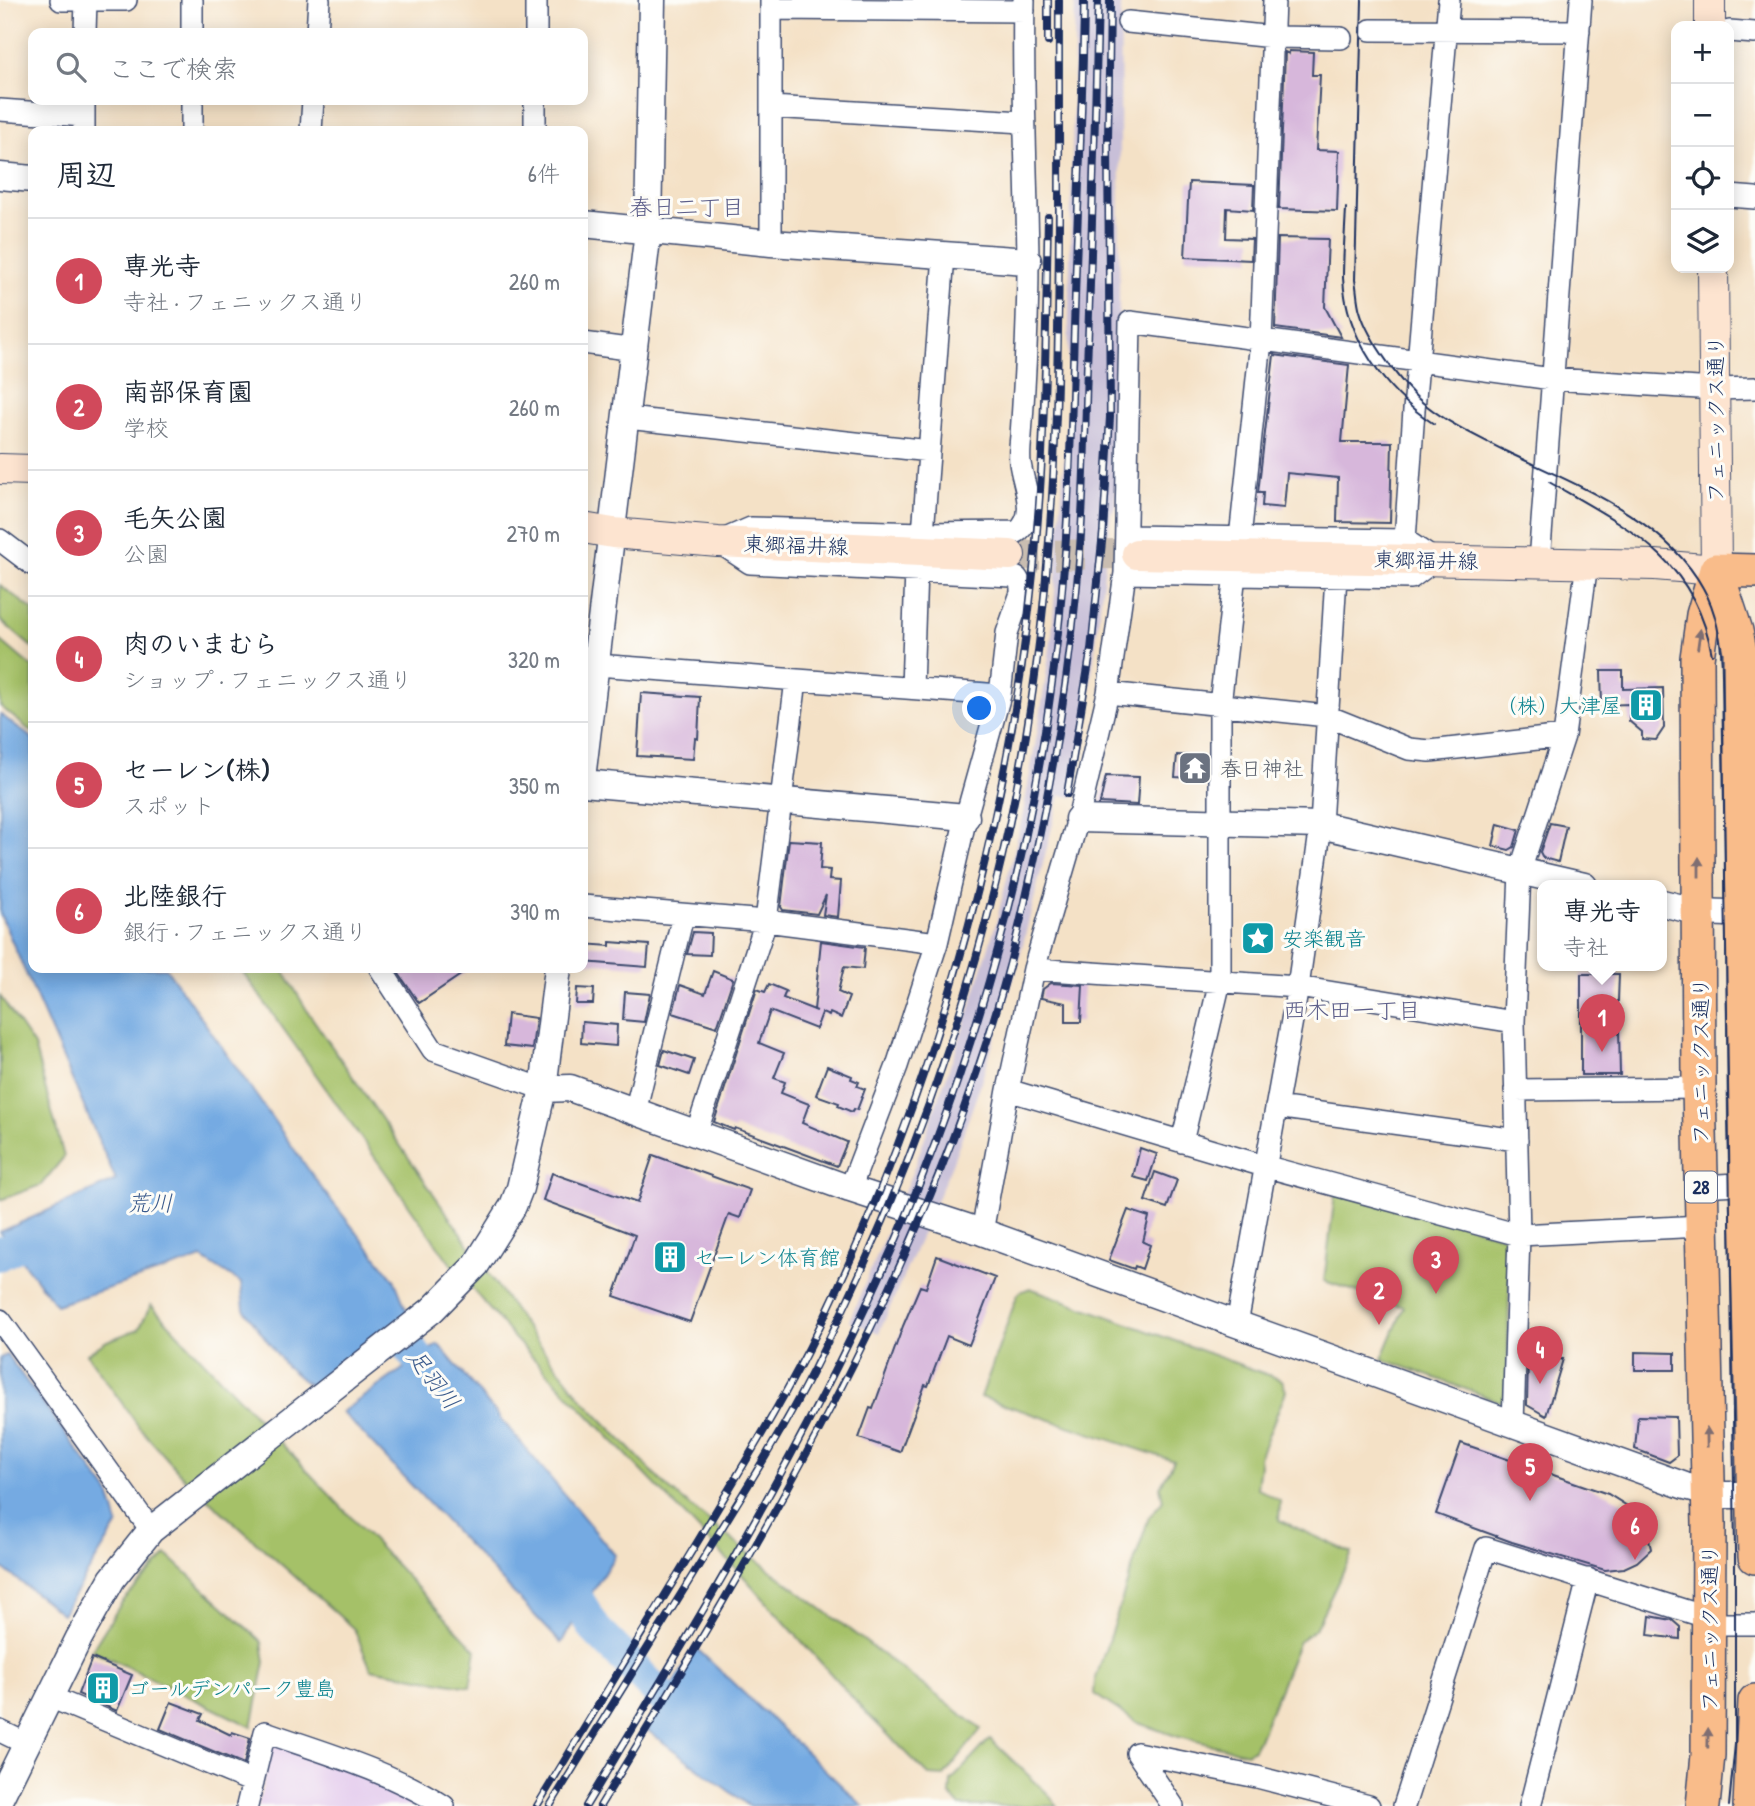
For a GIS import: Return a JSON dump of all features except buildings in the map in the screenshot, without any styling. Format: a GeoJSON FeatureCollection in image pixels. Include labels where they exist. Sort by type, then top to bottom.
{"type":"FeatureCollection","features":[{"type":"Feature","properties":{"kind":"main road"},"geometry":{"type":"LineString","coordinates":[[1710,0],[1710,21]]}},
{"type":"Feature","properties":{"kind":"main road","name":"フェニックス通り"},"geometry":{"type":"LineString","coordinates":[[1703,1806],[1708,1755],[1709,1492],[1699,1088],[1697,657],[1703,615],[1716,570],[1713,273]]}},
{"type":"Feature","properties":{"kind":"main road"},"geometry":{"type":"LineString","coordinates":[[0,469],[28,470]]}},
{"type":"Feature","properties":{"kind":"main road","name":"東郷福井線"},"geometry":{"type":"LineString","coordinates":[[588,528],[613,533],[718,542],[1010,555]]}},
{"type":"Feature","properties":{"kind":"main road","name":"東郷福井線"},"geometry":{"type":"LineString","coordinates":[[1129,554],[1654,565],[1716,570]]}},
{"type":"Feature","properties":{"kind":"main road"},"geometry":{"type":"LineString","coordinates":[[1716,570],[1755,571]]}},
{"type":"Feature","properties":{"kind":"main road","name":"フェニックス通り"},"geometry":{"type":"LineString","coordinates":[[1716,570],[1740,651],[1749,913],[1755,1557]]}},
{"type":"Feature","properties":{"kind":"main road"},"geometry":{"type":"LineString","coordinates":[[1750,1806],[1755,1702]]}},
{"type":"Feature","properties":{"kind":"street"},"geometry":{"type":"LineString","coordinates":[[61,0],[126,0]]}},
{"type":"Feature","properties":{"kind":"street"},"geometry":{"type":"LineString","coordinates":[[85,28],[86,0]]}},
{"type":"Feature","properties":{"kind":"street"},"geometry":{"type":"LineString","coordinates":[[192,0],[192,28]]}},
{"type":"Feature","properties":{"kind":"street"},"geometry":{"type":"LineString","coordinates":[[317,28],[319,0]]}},
{"type":"Feature","properties":{"kind":"street"},"geometry":{"type":"LineString","coordinates":[[536,0],[536,28]]}},
{"type":"Feature","properties":{"kind":"street"},"geometry":{"type":"LineString","coordinates":[[588,682],[613,533],[648,231],[652,0]]}},
{"type":"Feature","properties":{"kind":"street"},"geometry":{"type":"LineString","coordinates":[[1240,538],[1261,341],[1274,0]]}},
{"type":"Feature","properties":{"kind":"street"},"geometry":{"type":"LineString","coordinates":[[1405,540],[1449,0]]}},
{"type":"Feature","properties":{"kind":"street"},"geometry":{"type":"LineString","coordinates":[[1539,562],[1581,0]]}},
{"type":"Feature","properties":{"kind":"street"},"geometry":{"type":"LineString","coordinates":[[718,542],[751,528],[923,533],[1017,531],[1025,526],[1028,502],[1020,459],[1028,261],[1023,122],[1024,6],[771,4],[771,243]]}},
{"type":"Feature","properties":{"kind":"street"},"geometry":{"type":"LineString","coordinates":[[1128,22],[1273,37],[1340,38]]}},
{"type":"Feature","properties":{"kind":"street"},"geometry":{"type":"LineString","coordinates":[[1371,30],[1579,31]]}},
{"type":"Feature","properties":{"kind":"street"},"geometry":{"type":"LineString","coordinates":[[1734,31],[1755,33]]}},
{"type":"Feature","properties":{"kind":"street"},"geometry":{"type":"LineString","coordinates":[[192,105],[192,126]]}},
{"type":"Feature","properties":{"kind":"street"},"geometry":{"type":"LineString","coordinates":[[312,126],[313,105]]}},
{"type":"Feature","properties":{"kind":"street"},"geometry":{"type":"LineString","coordinates":[[535,105],[535,126]]}},
{"type":"Feature","properties":{"kind":"street"},"geometry":{"type":"LineString","coordinates":[[771,107],[1023,122]]}},
{"type":"Feature","properties":{"kind":"street"},"geometry":{"type":"LineString","coordinates":[[0,110],[84,116]]}},
{"type":"Feature","properties":{"kind":"street"},"geometry":{"type":"LineString","coordinates":[[0,176],[28,179]]}},
{"type":"Feature","properties":{"kind":"street"},"geometry":{"type":"LineString","coordinates":[[1734,196],[1755,198]]}},
{"type":"Feature","properties":{"kind":"street"},"geometry":{"type":"LineString","coordinates":[[588,225],[771,243],[1028,261]]}},
{"type":"Feature","properties":{"kind":"street"},"geometry":{"type":"LineString","coordinates":[[923,533],[944,255]]}},
{"type":"Feature","properties":{"kind":"street"},"geometry":{"type":"LineString","coordinates":[[982,1232],[1034,969],[1078,819],[1108,693],[1129,554],[1130,322],[1552,379],[1755,388]]}},
{"type":"Feature","properties":{"kind":"street"},"geometry":{"type":"LineString","coordinates":[[588,344],[635,350]]}},
{"type":"Feature","properties":{"kind":"street"},"geometry":{"type":"LineString","coordinates":[[627,418],[929,451]]}},
{"type":"Feature","properties":{"kind":"street"},"geometry":{"type":"LineString","coordinates":[[1240,538],[1405,540],[1435,560],[1411,578],[1235,574],[1129,554],[1240,538]]}},
{"type":"Feature","properties":{"kind":"street"},"geometry":{"type":"LineString","coordinates":[[0,541],[28,561]]}},
{"type":"Feature","properties":{"kind":"street"},"geometry":{"type":"LineString","coordinates":[[718,542],[751,563],[1012,576],[1020,581],[1021,593],[1007,633],[1000,695],[966,817],[937,943],[897,1066],[850,1189]]}},
{"type":"Feature","properties":{"kind":"street"},"geometry":{"type":"LineString","coordinates":[[1513,1424],[1519,1235],[1514,1021],[1520,872],[1564,736],[1587,564]]}},
{"type":"Feature","properties":{"kind":"street"},"geometry":{"type":"LineString","coordinates":[[912,688],[916,570]]}},
{"type":"Feature","properties":{"kind":"street"},"geometry":{"type":"LineString","coordinates":[[1182,1142],[1220,981],[1220,705],[1235,574]]}},
{"type":"Feature","properties":{"kind":"street"},"geometry":{"type":"LineString","coordinates":[[1237,1324],[1298,987],[1321,825],[1336,576]]}},
{"type":"Feature","properties":{"kind":"street"},"geometry":{"type":"LineString","coordinates":[[589,664],[1000,695]]}},
{"type":"Feature","properties":{"kind":"street"},"geometry":{"type":"LineString","coordinates":[[695,1134],[766,921],[796,680]]}},
{"type":"Feature","properties":{"kind":"street"},"geometry":{"type":"LineString","coordinates":[[1108,693],[1327,716],[1409,749],[1430,751],[1564,736]]}},
{"type":"Feature","properties":{"kind":"street"},"geometry":{"type":"LineString","coordinates":[[588,783],[966,817]]}},
{"type":"Feature","properties":{"kind":"street"},"geometry":{"type":"LineString","coordinates":[[1078,819],[1321,825],[1557,880]]}},
{"type":"Feature","properties":{"kind":"street"},"geometry":{"type":"LineString","coordinates":[[1667,904],[1699,912],[1749,913]]}},
{"type":"Feature","properties":{"kind":"street"},"geometry":{"type":"LineString","coordinates":[[588,906],[766,921],[937,943]]}},
{"type":"Feature","properties":{"kind":"street"},"geometry":{"type":"LineString","coordinates":[[635,1112],[683,916]]}},
{"type":"Feature","properties":{"kind":"street"},"geometry":{"type":"LineString","coordinates":[[1034,969],[1298,987],[1514,1021]]}},
{"type":"Feature","properties":{"kind":"street"},"geometry":{"type":"LineString","coordinates":[[383,973],[433,1050],[543,1089],[570,1088],[850,1189],[982,1232],[1685,1486],[1720,1495],[1754,1495]]}},
{"type":"Feature","properties":{"kind":"street"},"geometry":{"type":"LineString","coordinates":[[0,1798],[79,1638],[112,1579],[151,1530],[432,1310],[477,1265],[506,1218],[520,1188],[543,1089],[557,973]]}},
{"type":"Feature","properties":{"kind":"street"},"geometry":{"type":"LineString","coordinates":[[1515,1090],[1699,1088]]}},
{"type":"Feature","properties":{"kind":"street"},"geometry":{"type":"LineString","coordinates":[[1008,1090],[1264,1166],[1519,1235],[1702,1226]]}},
{"type":"Feature","properties":{"kind":"street"},"geometry":{"type":"LineString","coordinates":[[1276,1107],[1517,1140]]}},
{"type":"Feature","properties":{"kind":"street"},"geometry":{"type":"LineString","coordinates":[[1701,1186],[1751,1183]]}},
{"type":"Feature","properties":{"kind":"street"},"geometry":{"type":"LineString","coordinates":[[5,1327],[151,1530]]}},
{"type":"Feature","properties":{"kind":"street"},"geometry":{"type":"LineString","coordinates":[[1404,1806],[1486,1548],[1588,1579],[1709,1621],[1755,1624]]}},
{"type":"Feature","properties":{"kind":"street"},"geometry":{"type":"LineString","coordinates":[[1530,1806],[1588,1579]]}},
{"type":"Feature","properties":{"kind":"street"},"geometry":{"type":"LineString","coordinates":[[50,1697],[253,1782]]}},
{"type":"Feature","properties":{"kind":"street"},"geometry":{"type":"LineString","coordinates":[[0,1731],[27,1744]]}},
{"type":"Feature","properties":{"kind":"street"},"geometry":{"type":"LineString","coordinates":[[247,1806],[265,1732],[415,1787],[444,1806]]}},
{"type":"Feature","properties":{"kind":"street"},"geometry":{"type":"LineString","coordinates":[[1173,1806],[1137,1753],[1257,1776],[1369,1806]]}},
{"type":"Feature","properties":{"kind":"shaded area"},"geometry":{"type":"Polygon","coordinates":[[[1075,0],[1121,0],[1118,446],[1115,507],[1111,513],[1086,726],[1073,797],[1060,795],[1018,964],[978,1092],[952,1164],[879,1333],[849,1321],[914,1168],[967,1018],[996,923],[1022,819],[1040,717],[1052,635],[1067,420],[1075,0]]]}},
{"type":"Feature","properties":{"kind":"shaded area"},"geometry":{"type":"Polygon","coordinates":[[[273,1744],[348,1768],[432,1806],[258,1806],[273,1744]]]}},
{"type":"Feature","properties":{"kind":"green space"},"geometry":{"type":"Polygon","coordinates":[[[0,585],[28,606],[28,644],[0,620],[0,585]]]}},
{"type":"Feature","properties":{"kind":"green space"},"geometry":{"type":"Polygon","coordinates":[[[0,640],[28,664],[28,729],[0,706],[0,640]]]}},
{"type":"Feature","properties":{"kind":"green space"},"geometry":{"type":"Polygon","coordinates":[[[244,973],[285,973],[308,1012],[522,1322],[583,1400],[668,1488],[757,1560],[981,1729],[944,1776],[929,1775],[866,1713],[745,1578],[514,1338],[450,1263],[244,973]]]}},
{"type":"Feature","properties":{"kind":"green space"},"geometry":{"type":"Polygon","coordinates":[[[0,996],[34,1046],[64,1157],[41,1185],[0,1200],[0,996]]]}},
{"type":"Feature","properties":{"kind":"green space"},"geometry":{"type":"Polygon","coordinates":[[[1336,1186],[1510,1238],[1507,1404],[1382,1359],[1404,1307],[1324,1281],[1336,1186]]]}},
{"type":"Feature","properties":{"kind":"green space"},"geometry":{"type":"Polygon","coordinates":[[[1030,1288],[1282,1380],[1286,1391],[1259,1458],[1257,1488],[1280,1501],[1279,1520],[1352,1553],[1315,1629],[1299,1641],[1259,1739],[1254,1749],[1246,1753],[1179,1737],[1138,1723],[1094,1694],[1095,1681],[1149,1517],[1163,1501],[1160,1487],[1174,1461],[981,1397],[1017,1296],[1030,1288]]]}},
{"type":"Feature","properties":{"kind":"green space"},"geometry":{"type":"Polygon","coordinates":[[[151,1305],[476,1650],[470,1687],[371,1669],[354,1629],[185,1479],[139,1427],[87,1354],[107,1341],[139,1329],[151,1305]]]}},
{"type":"Feature","properties":{"kind":"green space"},"geometry":{"type":"Polygon","coordinates":[[[167,1555],[262,1642],[265,1662],[252,1727],[92,1650],[122,1602],[167,1555]]]}},
{"type":"Feature","properties":{"kind":"green space"},"geometry":{"type":"Polygon","coordinates":[[[990,1739],[1047,1793],[1057,1806],[960,1806],[950,1795],[951,1781],[990,1739]]]}},
{"type":"Feature","properties":{"kind":"water"},"geometry":{"type":"Polygon","coordinates":[[[0,714],[28,735],[28,973],[170,973],[325,1193],[394,1279],[410,1319],[316,1391],[286,1366],[244,1309],[241,1283],[202,1258],[56,1305],[0,1232],[116,1180],[0,914],[0,714]]]}},
{"type":"Feature","properties":{"kind":"water"},"geometry":{"type":"Polygon","coordinates":[[[438,1344],[615,1555],[561,1643],[342,1412],[438,1344]]]}},
{"type":"Feature","properties":{"kind":"water"},"geometry":{"type":"Polygon","coordinates":[[[7,1355],[109,1493],[118,1524],[62,1614],[0,1566],[0,1358],[7,1355]]]}},
{"type":"Feature","properties":{"kind":"water"},"geometry":{"type":"Polygon","coordinates":[[[695,1647],[863,1806],[749,1806],[647,1730],[695,1647]]]}},
{"type":"Feature","properties":{"kind":"waterway","name":"荒川"},"geometry":{"type":"LineString","coordinates":[[0,1254],[53,1228]]}},
{"type":"Feature","properties":{"kind":"waterway","name":"足羽川"},"geometry":{"type":"LineString","coordinates":[[381,1312],[445,1393]]}},
{"type":"Feature","properties":{"kind":"waterway","name":"足羽川"},"geometry":{"type":"LineString","coordinates":[[560,1570],[595,1629],[696,1731]]}},
{"type":"Feature","properties":{"kind":"tunnel"},"geometry":{"type":"LineString","coordinates":[[1010,555],[1137,554]]}},
{"type":"Feature","properties":{"kind":"tram line"},"geometry":{"type":"LineString","coordinates":[[1362,0],[1355,280],[1359,307],[1371,335],[1408,388],[1436,413],[1475,436],[1588,490],[1642,523],[1666,542],[1686,563],[1703,588],[1718,630],[1722,664],[1735,1551],[1735,1744],[1729,1806]]}},
{"type":"Feature","properties":{"kind":"tram line"},"geometry":{"type":"LineString","coordinates":[[1346,208],[1343,278],[1346,300],[1360,342],[1384,380],[1416,411],[1434,424]]}},
{"type":"Feature","properties":{"kind":"tram line"},"geometry":{"type":"LineString","coordinates":[[1549,482],[1630,531],[1674,569],[1690,593],[1703,622],[1712,655]]}},
{"type":"Feature","properties":{"kind":"railway"},"geometry":{"type":"LineString","coordinates":[[1048,0],[1048,42]]}},
{"type":"Feature","properties":{"kind":"railway"},"geometry":{"type":"LineString","coordinates":[[550,1806],[749,1484],[814,1369],[888,1210],[949,1045],[975,960],[998,875],[1031,703],[1050,528],[1058,352],[1059,0]]}},
{"type":"Feature","properties":{"kind":"railway"},"geometry":{"type":"LineString","coordinates":[[586,1806],[740,1546],[847,1346],[895,1242],[940,1131],[978,1019],[1003,930],[1037,775],[1060,618],[1070,466],[1084,0]]}},
{"type":"Feature","properties":{"kind":"railway"},"geometry":{"type":"LineString","coordinates":[[600,1806],[780,1502],[887,1293],[934,1186],[976,1076],[1010,963],[1051,775],[1077,585],[1084,475],[1098,0]]}},
{"type":"Feature","properties":{"kind":"railway"},"geometry":{"type":"LineString","coordinates":[[1067,794],[1091,650],[1103,532],[1110,417],[1110,0]]}},
{"type":"Feature","properties":{"kind":"railway"},"geometry":{"type":"LineString","coordinates":[[537,1806],[747,1459],[806,1355],[864,1228],[904,1127],[940,1024],[970,920],[995,814],[1015,707],[1030,599],[1042,456],[1048,217]]}},
{"type":"Feature","properties":{"kind":"place","name":"（株）大津屋"},"geometry":{"type":"Point","coordinates":[1646,705]}},
{"type":"Feature","properties":{"kind":"place","name":"春日神社"},"geometry":{"type":"Point","coordinates":[1195,768]}},
{"type":"Feature","properties":{"kind":"place","name":"安楽観音"},"geometry":{"type":"Point","coordinates":[1258,938]}},
{"type":"Feature","properties":{"kind":"place","name":"専光寺"},"geometry":{"type":"Point","coordinates":[1602,1052]}},
{"type":"Feature","properties":{"kind":"place","name":"セーレン体育館"},"geometry":{"type":"Point","coordinates":[670,1257]}},
{"type":"Feature","properties":{"kind":"place","name":"毛矢公園"},"geometry":{"type":"Point","coordinates":[1436,1294]}},
{"type":"Feature","properties":{"kind":"place","name":"南部保育園"},"geometry":{"type":"Point","coordinates":[1379,1325]}},
{"type":"Feature","properties":{"kind":"place","name":"肉のいまむら"},"geometry":{"type":"Point","coordinates":[1540,1384]}},
{"type":"Feature","properties":{"kind":"place","name":"セーレン(株)"},"geometry":{"type":"Point","coordinates":[1530,1501]}},
{"type":"Feature","properties":{"kind":"place","name":"北陸銀行"},"geometry":{"type":"Point","coordinates":[1635,1560]}},
{"type":"Feature","properties":{"kind":"place","name":"ゴールデンパーク豊島"},"geometry":{"type":"Point","coordinates":[103,1688]}},
{"type":"Feature","properties":{"kind":"district","name":"春日二丁目"},"geometry":{"type":"Point","coordinates":[687,206]}},
{"type":"Feature","properties":{"kind":"district","name":"西木田一丁目"},"geometry":{"type":"Point","coordinates":[1352,1009]}}]}
